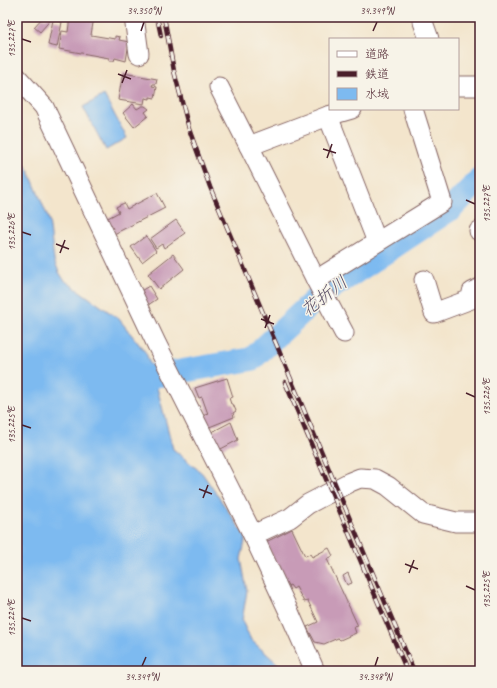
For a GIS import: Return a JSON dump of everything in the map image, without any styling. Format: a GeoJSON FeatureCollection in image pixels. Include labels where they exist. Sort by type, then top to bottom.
{"type":"FeatureCollection","features":[{"type":"Feature","properties":{"kind":"street"},"geometry":{"type":"LineString","coordinates":[[134,17],[139,54]]}},
{"type":"Feature","properties":{"kind":"street"},"geometry":{"type":"LineString","coordinates":[[17,77],[44,107],[158,345],[253,535],[315,671]]}},
{"type":"Feature","properties":{"kind":"street"},"geometry":{"type":"LineString","coordinates":[[459,86],[480,86]]}},
{"type":"Feature","properties":{"kind":"street"},"geometry":{"type":"LineString","coordinates":[[219,87],[344,333]]}},
{"type":"Feature","properties":{"kind":"street"},"geometry":{"type":"LineString","coordinates":[[249,146],[328,116],[349,110]]}},
{"type":"Feature","properties":{"kind":"street"},"geometry":{"type":"LineString","coordinates":[[316,280],[442,202],[413,110]]}},
{"type":"Feature","properties":{"kind":"street"},"geometry":{"type":"LineString","coordinates":[[328,116],[377,242]]}},
{"type":"Feature","properties":{"kind":"street"},"geometry":{"type":"LineString","coordinates":[[424,280],[434,313],[474,298],[472,292],[480,288]]}},
{"type":"Feature","properties":{"kind":"street"},"geometry":{"type":"LineString","coordinates":[[253,535],[290,518],[308,504],[360,478],[375,479],[388,486],[423,514],[456,522],[480,522]]}},
{"type":"Feature","properties":{"kind":"water"},"geometry":{"type":"Polygon","coordinates":[[[104,95],[127,138],[106,150],[83,107],[104,95]]]}},
{"type":"Feature","properties":{"kind":"water"},"geometry":{"type":"Polygon","coordinates":[[[17,152],[29,171],[49,220],[54,260],[59,272],[64,280],[119,319],[146,353],[154,376],[173,449],[202,473],[246,537],[241,559],[247,591],[242,621],[251,640],[286,671],[17,671],[17,152]]]}},
{"type":"Feature","properties":{"kind":"building"},"geometry":{"type":"Polygon","coordinates":[[[43,17],[45,19],[47,17],[53,17],[40,32],[34,27],[43,17]]]}},
{"type":"Feature","properties":{"kind":"building"},"geometry":{"type":"Polygon","coordinates":[[[70,17],[94,17],[91,35],[115,39],[115,36],[120,37],[119,40],[129,42],[126,61],[115,58],[114,61],[109,61],[109,58],[59,49],[62,31],[68,32],[70,17]]]}},
{"type":"Feature","properties":{"kind":"building"},"geometry":{"type":"Polygon","coordinates":[[[53,20],[62,22],[57,47],[48,45],[53,20]]]}},
{"type":"Feature","properties":{"kind":"building"},"geometry":{"type":"Polygon","coordinates":[[[123,73],[157,79],[156,84],[153,84],[152,86],[157,87],[155,98],[145,98],[144,104],[118,100],[123,73]]]}},
{"type":"Feature","properties":{"kind":"building"},"geometry":{"type":"Polygon","coordinates":[[[133,104],[137,109],[145,106],[149,109],[145,112],[148,116],[134,127],[123,113],[133,104]]]}},
{"type":"Feature","properties":{"kind":"building"},"geometry":{"type":"Polygon","coordinates":[[[157,193],[165,208],[114,234],[106,219],[119,212],[116,207],[124,203],[127,209],[157,193]]]}},
{"type":"Feature","properties":{"kind":"building"},"geometry":{"type":"Polygon","coordinates":[[[176,220],[185,233],[164,248],[162,244],[156,248],[150,239],[176,220]]]}},
{"type":"Feature","properties":{"kind":"building"},"geometry":{"type":"Polygon","coordinates":[[[146,236],[156,251],[142,262],[131,247],[146,236]]]}},
{"type":"Feature","properties":{"kind":"building"},"geometry":{"type":"Polygon","coordinates":[[[173,254],[184,269],[159,289],[148,274],[173,254]]]}},
{"type":"Feature","properties":{"kind":"building"},"geometry":{"type":"Polygon","coordinates":[[[149,286],[157,299],[148,305],[139,292],[149,286]]]}},
{"type":"Feature","properties":{"kind":"building"},"geometry":{"type":"Polygon","coordinates":[[[227,378],[233,397],[229,398],[236,411],[233,413],[234,417],[207,428],[202,416],[208,414],[202,397],[199,398],[195,388],[227,378]]]}},
{"type":"Feature","properties":{"kind":"building"},"geometry":{"type":"Polygon","coordinates":[[[231,422],[238,440],[217,451],[208,434],[231,422]]]}},
{"type":"Feature","properties":{"kind":"building"},"geometry":{"type":"Polygon","coordinates":[[[292,529],[305,556],[310,554],[312,557],[329,548],[333,556],[327,559],[358,626],[354,627],[356,633],[340,640],[338,638],[324,644],[315,642],[307,627],[318,622],[308,601],[304,602],[296,587],[293,589],[290,585],[285,587],[266,542],[292,529]]]}},
{"type":"Feature","properties":{"kind":"building"},"geometry":{"type":"Polygon","coordinates":[[[348,573],[352,583],[347,585],[343,576],[348,573]]]}},
{"type":"Feature","properties":{"kind":"waterway","name":"花折川"},"geometry":{"type":"LineString","coordinates":[[154,376],[252,359],[319,296],[452,208],[480,179]]}},
{"type":"Feature","properties":{"kind":"railway"},"geometry":{"type":"LineString","coordinates":[[157,17],[161,36]]}},
{"type":"Feature","properties":{"kind":"railway"},"geometry":{"type":"LineString","coordinates":[[164,17],[174,71],[189,129],[210,187],[414,671]]}},
{"type":"Feature","properties":{"kind":"railway"},"geometry":{"type":"LineString","coordinates":[[285,382],[407,671]]}}]}
